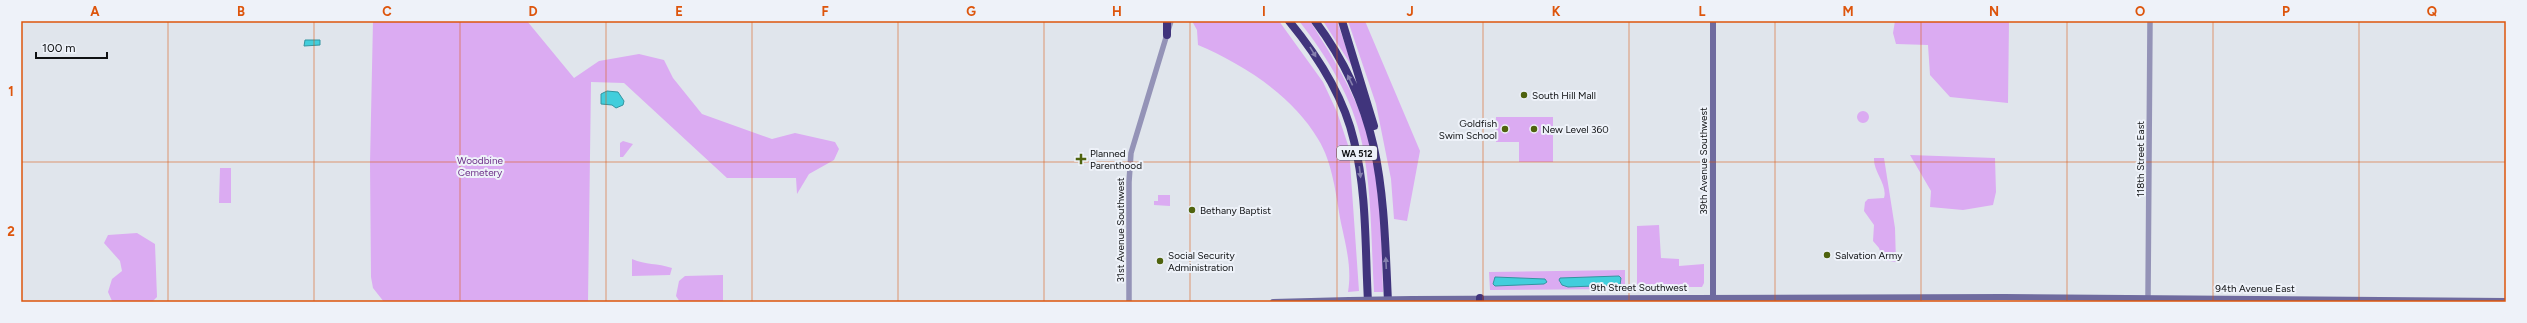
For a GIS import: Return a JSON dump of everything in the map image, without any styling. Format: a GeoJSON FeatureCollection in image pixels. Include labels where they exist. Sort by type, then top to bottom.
{"type":"FeatureCollection","features":[{"type":"Feature","properties":{"kind":"highway"},"geometry":{"type":"LineString","coordinates":[[1167,21],[1167,36]]}},
{"type":"Feature","properties":{"kind":"highway","name":"WA 512"},"geometry":{"type":"LineString","coordinates":[[1289,21],[1308,44],[1324,70],[1354,139],[1362,190],[1368,302]]}},
{"type":"Feature","properties":{"kind":"highway","name":"WA 512"},"geometry":{"type":"LineString","coordinates":[[1315,21],[1344,68],[1361,102],[1376,149],[1383,198],[1388,302]]}},
{"type":"Feature","properties":{"kind":"highway"},"geometry":{"type":"LineString","coordinates":[[1342,21],[1373,122],[1381,158],[1383,198]]}},
{"type":"Feature","properties":{"kind":"main road","name":"39th Avenue Southwest"},"geometry":{"type":"LineString","coordinates":[[1713,21],[1713,299]]}},
{"type":"Feature","properties":{"kind":"main road","name":"9th Street Southwest"},"geometry":{"type":"LineString","coordinates":[[1273,302],[1412,298],[1480,300],[2004,297]]}},
{"type":"Feature","properties":{"kind":"main road","name":"94th Avenue East"},"geometry":{"type":"LineString","coordinates":[[2004,297],[2506,301]]}},
{"type":"Feature","properties":{"kind":"street","name":"31st Avenue Southwest"},"geometry":{"type":"LineString","coordinates":[[1129,302],[1129,194],[1131,153],[1171,21]]}},
{"type":"Feature","properties":{"kind":"street","name":"118th Street East"},"geometry":{"type":"LineString","coordinates":[[2148,298],[2150,21]]}},
{"type":"Feature","properties":{"kind":"green space","name":"Woodbine Cemetery"},"geometry":{"type":"Polygon","coordinates":[[[373,21],[527,21],[574,78],[599,61],[639,54],[664,60],[673,78],[702,114],[772,139],[795,133],[835,142],[839,149],[834,160],[809,174],[797,194],[796,178],[727,178],[624,83],[591,82],[588,302],[384,302],[373,288],[371,277],[370,163],[373,21]]]}},
{"type":"Feature","properties":{"kind":"green space"},"geometry":{"type":"Polygon","coordinates":[[[1192,21],[1279,21],[1323,82],[1337,112],[1349,148],[1359,291],[1348,292],[1349,274],[1345,240],[1331,169],[1318,139],[1308,123],[1295,109],[1266,83],[1232,62],[1198,45],[1197,30],[1192,21]]]}},
{"type":"Feature","properties":{"kind":"green space"},"geometry":{"type":"Polygon","coordinates":[[[1299,21],[1310,21],[1326,47],[1356,102],[1367,132],[1379,191],[1383,292],[1374,292],[1368,180],[1358,127],[1338,79],[1329,63],[1299,21]]]}},
{"type":"Feature","properties":{"kind":"green space"},"geometry":{"type":"Polygon","coordinates":[[[1323,21],[1337,21],[1353,68],[1323,21]]]}},
{"type":"Feature","properties":{"kind":"green space"},"geometry":{"type":"Polygon","coordinates":[[[1348,21],[1365,21],[1420,151],[1407,221],[1394,219],[1391,179],[1376,104],[1348,21]]]}},
{"type":"Feature","properties":{"kind":"green space"},"geometry":{"type":"Polygon","coordinates":[[[1895,21],[2009,21],[2008,103],[1950,97],[1930,75],[1928,45],[1896,44],[1893,33],[1895,21]]]}},
{"type":"Feature","properties":{"kind":"green space"},"geometry":{"type":"Polygon","coordinates":[[[1861,111],[1865,111],[1869,117],[1865,123],[1861,123],[1857,119],[1857,115],[1861,111]]]}},
{"type":"Feature","properties":{"kind":"green space","name":"New Level 360"},"geometry":{"type":"Polygon","coordinates":[[[1496,117],[1553,117],[1553,162],[1519,162],[1519,142],[1496,142],[1496,117]]]}},
{"type":"Feature","properties":{"kind":"green space"},"geometry":{"type":"Polygon","coordinates":[[[623,141],[633,144],[623,157],[620,157],[620,143],[623,141]]]}},
{"type":"Feature","properties":{"kind":"green space"},"geometry":{"type":"Polygon","coordinates":[[[1910,155],[1995,158],[1996,192],[1993,205],[1963,210],[1930,207],[1931,191],[1910,155]]]}},
{"type":"Feature","properties":{"kind":"green space"},"geometry":{"type":"Polygon","coordinates":[[[1874,158],[1884,158],[1895,228],[1896,262],[1883,260],[1879,248],[1873,241],[1874,225],[1864,211],[1865,202],[1868,199],[1884,198],[1885,193],[1874,163],[1874,158]]]}},
{"type":"Feature","properties":{"kind":"green space"},"geometry":{"type":"Polygon","coordinates":[[[220,168],[231,168],[231,203],[219,203],[220,168]]]}},
{"type":"Feature","properties":{"kind":"green space"},"geometry":{"type":"Polygon","coordinates":[[[1158,195],[1170,195],[1170,206],[1154,205],[1154,201],[1158,201],[1158,195]]]}},
{"type":"Feature","properties":{"kind":"green space"},"geometry":{"type":"Polygon","coordinates":[[[1659,225],[1661,258],[1679,259],[1679,266],[1704,264],[1704,283],[1702,287],[1637,287],[1637,226],[1659,225]]]}},
{"type":"Feature","properties":{"kind":"green space"},"geometry":{"type":"Polygon","coordinates":[[[137,233],[155,244],[157,297],[153,301],[112,301],[108,292],[112,279],[122,271],[120,261],[104,243],[108,235],[137,233]]]}},
{"type":"Feature","properties":{"kind":"green space"},"geometry":{"type":"Polygon","coordinates":[[[632,259],[672,268],[670,275],[632,276],[632,259]]]}},
{"type":"Feature","properties":{"kind":"green space"},"geometry":{"type":"Polygon","coordinates":[[[1625,270],[1625,289],[1490,290],[1489,272],[1625,270]]]}},
{"type":"Feature","properties":{"kind":"green space"},"geometry":{"type":"Polygon","coordinates":[[[723,275],[723,302],[680,302],[676,296],[679,281],[685,276],[723,275]]]}},
{"type":"Feature","properties":{"kind":"water"},"geometry":{"type":"Polygon","coordinates":[[[305,40],[320,40],[320,45],[304,46],[305,40]]]}},
{"type":"Feature","properties":{"kind":"water"},"geometry":{"type":"Polygon","coordinates":[[[607,91],[618,92],[624,101],[623,105],[616,108],[612,105],[601,104],[601,94],[607,91]]]}},
{"type":"Feature","properties":{"kind":"water"},"geometry":{"type":"Polygon","coordinates":[[[1619,276],[1621,278],[1620,285],[1568,287],[1562,285],[1559,280],[1560,278],[1619,276]]]}},
{"type":"Feature","properties":{"kind":"water"},"geometry":{"type":"Polygon","coordinates":[[[1495,277],[1545,279],[1547,282],[1544,284],[1495,286],[1493,284],[1495,277]]]}},
{"type":"Feature","properties":{"kind":"place","name":"South Hill Mall"},"geometry":{"type":"Point","coordinates":[1524,95]}},
{"type":"Feature","properties":{"kind":"place","name":"Goldfish Swim School"},"geometry":{"type":"Point","coordinates":[1505,129]}},
{"type":"Feature","properties":{"kind":"place","name":"New Level 360"},"geometry":{"type":"Point","coordinates":[1534,129]}},
{"type":"Feature","properties":{"kind":"place","name":"Planned Parenthood"},"geometry":{"type":"Point","coordinates":[1081,159]}},
{"type":"Feature","properties":{"kind":"place","name":"Bethany Baptist"},"geometry":{"type":"Point","coordinates":[1192,210]}},
{"type":"Feature","properties":{"kind":"place","name":"Salvation Army"},"geometry":{"type":"Point","coordinates":[1827,255]}},
{"type":"Feature","properties":{"kind":"place","name":"Social Security Administration"},"geometry":{"type":"Point","coordinates":[1160,261]}}]}
